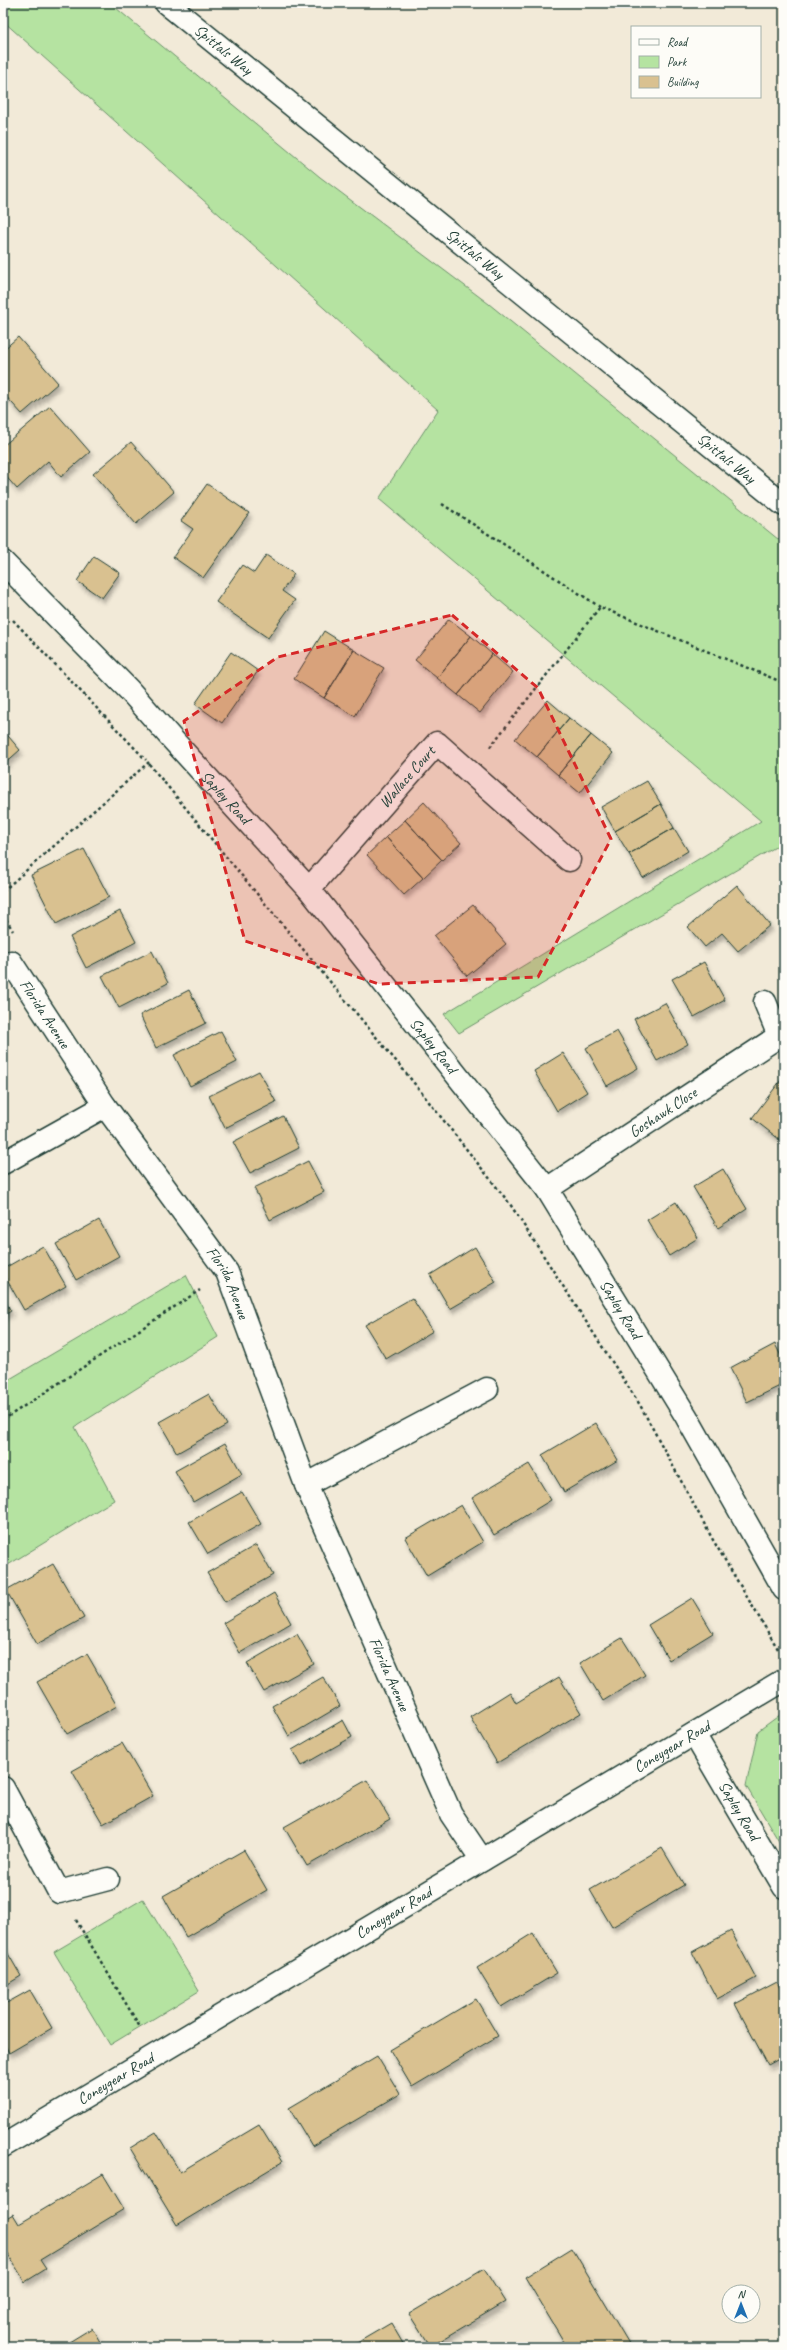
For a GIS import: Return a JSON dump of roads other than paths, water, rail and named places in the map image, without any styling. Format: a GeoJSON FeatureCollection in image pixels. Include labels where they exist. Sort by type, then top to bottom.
{"type":"FeatureCollection","features":[{"type":"Feature","properties":{"kind":"main road","name":"Spittals Way"},"geometry":{"type":"LineString","coordinates":[[166,3],[784,505]]}},
{"type":"Feature","properties":{"kind":"main road","name":"Sapley Road"},"geometry":{"type":"LineString","coordinates":[[3,562],[129,690],[172,740],[309,889],[547,1188],[686,1416],[784,1589]]}},
{"type":"Feature","properties":{"kind":"main road","name":"Wallace Court"},"geometry":{"type":"LineString","coordinates":[[309,889],[437,743],[568,860]]}},
{"type":"Feature","properties":{"kind":"main road","name":"Florida Avenue"},"geometry":{"type":"LineString","coordinates":[[11,962],[105,1106],[227,1272],[306,1485],[451,1814],[482,1860]]}},
{"type":"Feature","properties":{"kind":"main road","name":"Goshawk Close"},"geometry":{"type":"LineString","coordinates":[[547,1188],[781,1038],[765,1002]]}},
{"type":"Feature","properties":{"kind":"main road"},"geometry":{"type":"LineString","coordinates":[[3,1163],[105,1106]]}},
{"type":"Feature","properties":{"kind":"main road"},"geometry":{"type":"LineString","coordinates":[[306,1485],[487,1390]]}},
{"type":"Feature","properties":{"kind":"main road","name":"Coneygear Road"},"geometry":{"type":"LineString","coordinates":[[3,2146],[784,1680]]}},
{"type":"Feature","properties":{"kind":"main road","name":"Sapley Road"},"geometry":{"type":"LineString","coordinates":[[694,1734],[784,1887]]}},
{"type":"Feature","properties":{"kind":"main road"},"geometry":{"type":"LineString","coordinates":[[3,1788],[59,1892],[108,1879]]}}]}
